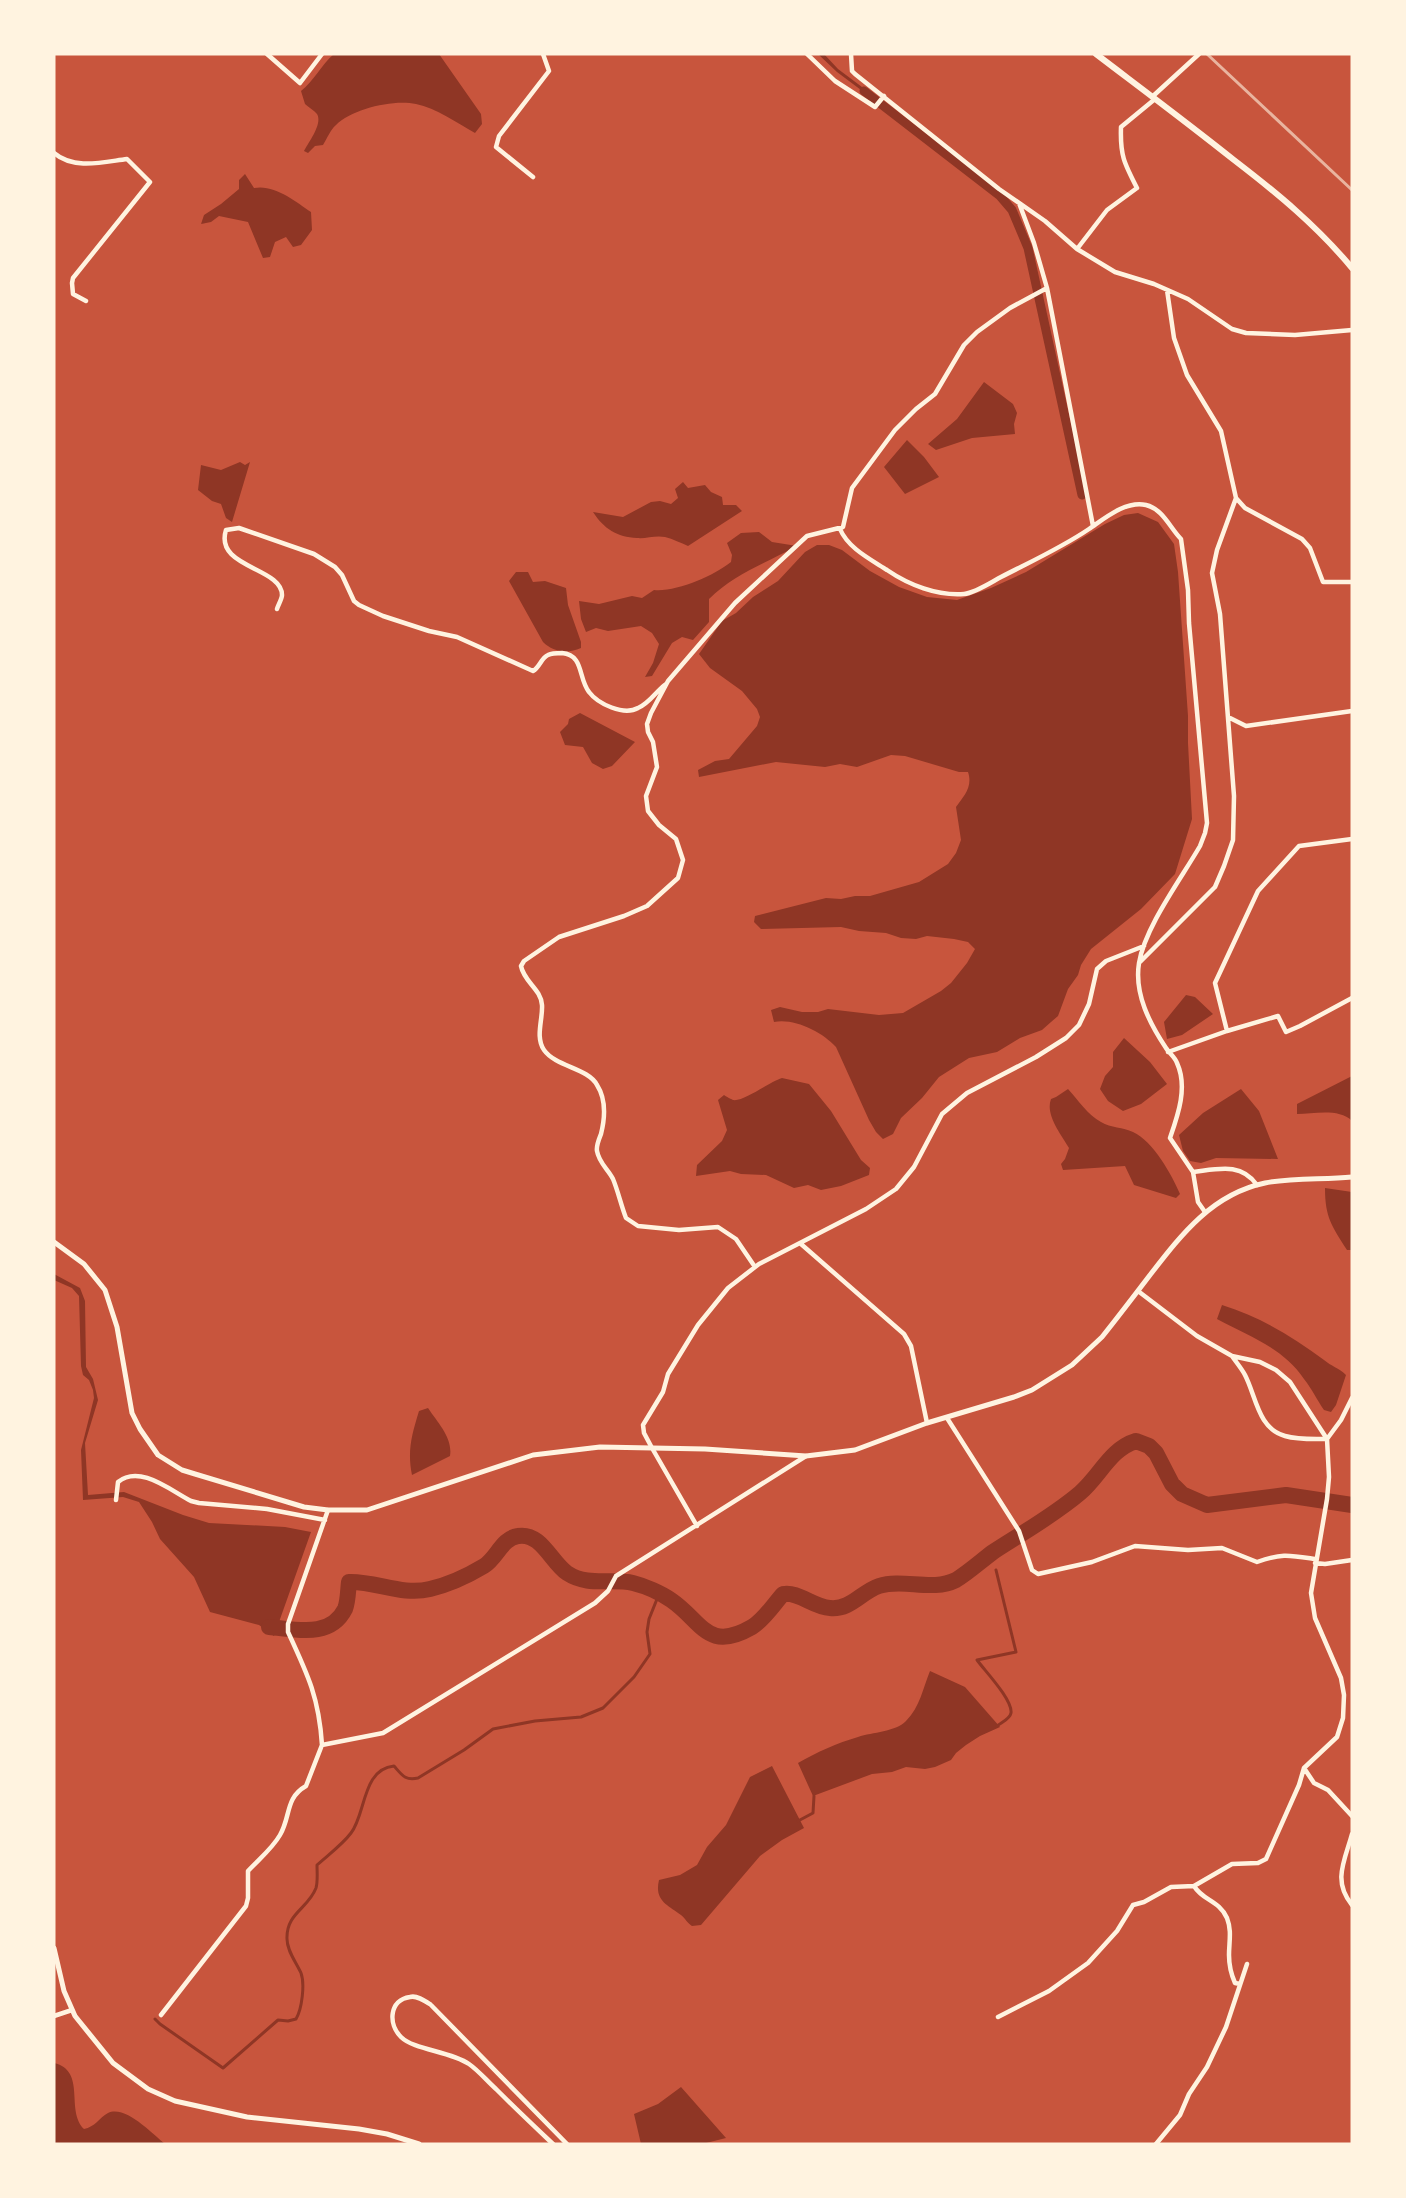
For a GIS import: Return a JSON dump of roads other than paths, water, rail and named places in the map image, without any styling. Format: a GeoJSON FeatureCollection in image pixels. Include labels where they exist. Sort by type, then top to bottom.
{"type":"FeatureCollection","features":[{"type":"Feature","properties":{"kind":"main road"},"geometry":{"type":"LineString","coordinates":[[1096,54],[1300,213],[1329,241],[1352,268]]}},
{"type":"Feature","properties":{"kind":"street"},"geometry":{"type":"LineString","coordinates":[[267,54],[300,83],[322,54]]}},
{"type":"Feature","properties":{"kind":"street"},"geometry":{"type":"LineString","coordinates":[[533,177],[496,147],[499,136],[549,70],[543,54]]}},
{"type":"Feature","properties":{"kind":"street"},"geometry":{"type":"LineString","coordinates":[[807,54],[835,81],[875,106],[880,100]]}},
{"type":"Feature","properties":{"kind":"street"},"geometry":{"type":"LineString","coordinates":[[851,54],[852,71],[880,100],[1077,249],[1115,272],[1188,299],[1232,329],[1246,333],[1294,335],[1352,330]]}},
{"type":"Feature","properties":{"kind":"street"},"geometry":{"type":"LineString","coordinates":[[1077,249],[1107,210],[1137,188],[1120,150],[1121,127],[1199,54]]}},
{"type":"Feature","properties":{"kind":"street"},"geometry":{"type":"LineString","coordinates":[[54,153],[70,162],[83,164],[127,159],[150,182],[73,278],[73,294],[86,301]]}},
{"type":"Feature","properties":{"kind":"street"},"geometry":{"type":"LineString","coordinates":[[1019,203],[1047,288],[1093,526]]}},
{"type":"Feature","properties":{"kind":"street"},"geometry":{"type":"LineString","coordinates":[[277,609],[282,595],[279,585],[228,551],[223,537],[226,530],[239,528],[314,554],[335,567],[342,575],[354,601],[359,605],[383,616],[429,631],[458,637],[533,671],[548,654],[573,656],[579,663],[589,692],[624,712],[637,710],[668,681],[735,603],[807,536],[840,529],[845,524],[852,488],[895,430],[935,394],[964,345],[977,332],[1010,308],[1047,288]]}},
{"type":"Feature","properties":{"kind":"street"},"geometry":{"type":"LineString","coordinates":[[1167,290],[1174,338],[1187,375],[1221,431],[1236,498],[1245,508],[1302,539],[1310,548],[1323,582],[1352,582]]}},
{"type":"Feature","properties":{"kind":"street"},"geometry":{"type":"LineString","coordinates":[[1139,963],[1215,887],[1233,840],[1234,796],[1220,615],[1212,573],[1217,550],[1236,498]]}},
{"type":"Feature","properties":{"kind":"street"},"geometry":{"type":"LineString","coordinates":[[840,529],[843,536],[855,548],[899,578],[917,587],[965,594],[1075,538],[1112,513],[1134,505],[1145,504],[1155,508],[1181,538],[1188,590],[1207,823],[1200,846],[1145,938],[1139,963],[1138,982],[1150,1024],[1177,1062],[1181,1107],[1170,1138],[1193,1172],[1198,1202],[1205,1212]]}},
{"type":"Feature","properties":{"kind":"street"},"geometry":{"type":"LineString","coordinates":[[668,681],[647,724],[657,757],[657,767],[646,796],[648,811],[659,825],[676,839],[683,860],[678,878],[647,906],[559,938],[524,961],[521,966],[525,980],[538,993],[542,1004],[540,1039],[543,1050],[552,1058],[592,1078],[597,1084],[604,1105],[604,1121],[597,1149],[601,1162],[612,1177],[626,1218],[638,1226],[679,1230],[718,1227],[736,1239],[755,1267]]}},
{"type":"Feature","properties":{"kind":"street"},"geometry":{"type":"LineString","coordinates":[[1228,717],[1246,726],[1352,711]]}},
{"type":"Feature","properties":{"kind":"street"},"geometry":{"type":"LineString","coordinates":[[1227,1031],[1215,983],[1258,891],[1299,846],[1352,839]]}},
{"type":"Feature","properties":{"kind":"street"},"geometry":{"type":"LineString","coordinates":[[697,1526],[652,1448],[644,1433],[643,1425],[663,1392],[668,1374],[698,1325],[728,1288],[755,1267],[866,1209],[896,1189],[914,1167],[942,1114],[967,1093],[1036,1057],[1066,1038],[1079,1025],[1089,1004],[1097,969],[1106,961],[1144,946]]}},
{"type":"Feature","properties":{"kind":"street"},"geometry":{"type":"LineString","coordinates":[[1168,1052],[1278,1016],[1286,1032],[1352,998]]}},
{"type":"Feature","properties":{"kind":"street"},"geometry":{"type":"LineString","coordinates":[[1193,1172],[1240,1170],[1249,1174],[1257,1185]]}},
{"type":"Feature","properties":{"kind":"street"},"geometry":{"type":"LineString","coordinates":[[54,1242],[84,1264],[105,1290],[117,1327],[132,1413],[158,1455],[182,1470],[295,1504],[328,1510],[367,1510],[533,1455],[600,1446],[705,1449],[806,1456],[855,1450],[1032,1390],[1072,1365],[1102,1337],[1185,1230],[1224,1199],[1257,1185],[1282,1180],[1352,1177]]}},
{"type":"Feature","properties":{"kind":"street"},"geometry":{"type":"LineString","coordinates":[[801,1244],[904,1334],[911,1346],[927,1424]]}},
{"type":"Feature","properties":{"kind":"street"},"geometry":{"type":"LineString","coordinates":[[998,2017],[1049,1991],[1088,1963],[1117,1931],[1133,1905],[1144,1902],[1171,1887],[1194,1886],[1233,1864],[1258,1863],[1266,1859],[1299,1785],[1304,1767],[1337,1737],[1343,1718],[1344,1695],[1341,1678],[1315,1618],[1311,1593],[1327,1499],[1329,1477],[1327,1438],[1290,1382],[1276,1370],[1260,1362],[1232,1356],[1197,1336],[1138,1291]]}},
{"type":"Feature","properties":{"kind":"street"},"geometry":{"type":"LineString","coordinates":[[1232,1356],[1245,1375],[1258,1410],[1266,1423],[1282,1436],[1304,1439],[1327,1438],[1341,1420],[1352,1398]]}},
{"type":"Feature","properties":{"kind":"street"},"geometry":{"type":"LineString","coordinates":[[947,1418],[1019,1532],[1032,1570],[1038,1575],[1092,1562],[1135,1546],[1188,1550],[1222,1548],[1257,1562],[1286,1554],[1325,1564],[1352,1560]]}},
{"type":"Feature","properties":{"kind":"street"},"geometry":{"type":"LineString","coordinates":[[322,1745],[383,1733],[595,1603],[608,1592],[616,1576],[806,1456]]}},
{"type":"Feature","properties":{"kind":"street"},"geometry":{"type":"LineString","coordinates":[[116,1500],[117,1486],[125,1478],[136,1476],[147,1478],[199,1503],[267,1509],[325,1520]]}},
{"type":"Feature","properties":{"kind":"street"},"geometry":{"type":"LineString","coordinates":[[162,2015],[246,1906],[248,1870],[270,1850],[281,1833],[291,1800],[297,1791],[306,1786],[322,1745],[320,1714],[315,1693],[288,1632],[288,1624],[328,1510]]}},
{"type":"Feature","properties":{"kind":"street"},"geometry":{"type":"LineString","coordinates":[[1304,1767],[1314,1783],[1328,1790],[1352,1816]]}},
{"type":"Feature","properties":{"kind":"street"},"geometry":{"type":"LineString","coordinates":[[1352,1834],[1340,1874],[1347,1899],[1352,1905]]}},
{"type":"Feature","properties":{"kind":"street"},"geometry":{"type":"LineString","coordinates":[[1194,1886],[1199,1894],[1216,1903],[1226,1916],[1231,1930],[1228,1958],[1234,1983],[1240,1984]]}},
{"type":"Feature","properties":{"kind":"street"},"geometry":{"type":"LineString","coordinates":[[54,1948],[64,1991],[72,2010],[113,2063],[148,2089],[175,2102],[247,2117],[359,2129],[387,2134],[419,2144]]}},
{"type":"Feature","properties":{"kind":"street"},"geometry":{"type":"LineString","coordinates":[[1156,2144],[1180,2115],[1207,2067],[1226,2027],[1247,1964]]}},
{"type":"Feature","properties":{"kind":"street"},"geometry":{"type":"LineString","coordinates":[[553,2144],[469,2064],[450,2054],[406,2042],[394,2027],[392,2018],[398,2004],[409,1997],[415,1997],[431,2005],[567,2144]]}},
{"type":"Feature","properties":{"kind":"street"},"geometry":{"type":"LineString","coordinates":[[54,2016],[72,2010]]}},
{"type":"Feature","properties":{"kind":"waterway"},"geometry":{"type":"LineString","coordinates":[[864,91],[1000,196],[1012,210],[1028,248],[1082,495]]}},
{"type":"Feature","properties":{"kind":"waterway"},"geometry":{"type":"LineString","coordinates":[[269,1627],[311,1630],[330,1625],[345,1609],[349,1582],[409,1591],[430,1589],[478,1569],[489,1562],[508,1540],[526,1536],[539,1543],[567,1573],[583,1580],[633,1583],[658,1592],[682,1608],[706,1631],[725,1637],[752,1627],[765,1616],[783,1594],[794,1595],[824,1607],[837,1608],[850,1604],[879,1586],[898,1583],[937,1585],[956,1580],[993,1552],[1070,1501],[1087,1486],[1112,1456],[1136,1441],[1149,1446],[1156,1453],[1172,1484],[1182,1494],[1207,1505],[1286,1495],[1352,1505]]}},
{"type":"Feature","properties":{"kind":"waterway"},"geometry":{"type":"LineString","coordinates":[[992,1553],[993,1557]]}},
{"type":"Feature","properties":{"kind":"waterway"},"geometry":{"type":"LineString","coordinates":[[996,1570],[1016,1652],[977,1660],[1003,1693],[1010,1707],[1009,1717],[997,1726]]}},
{"type":"Feature","properties":{"kind":"waterway"},"geometry":{"type":"LineString","coordinates":[[155,2019],[223,2068],[278,2020],[296,2019],[301,2003],[303,1983],[301,1973],[287,1943],[290,1923],[316,1888],[317,1865],[343,1842],[356,1825],[366,1794],[376,1775],[394,1766],[407,1778],[418,1778],[493,1729],[535,1721],[581,1717],[603,1708],[634,1677],[650,1654],[647,1632],[649,1619],[659,1594]]}},
{"type":"Feature","properties":{"kind":"waterway"},"geometry":{"type":"LineString","coordinates":[[798,1821],[813,1813],[814,1796]]}},
{"type":"Feature","properties":{"kind":"railway"},"geometry":{"type":"LineString","coordinates":[[1207,54],[1352,190]]}}]}
